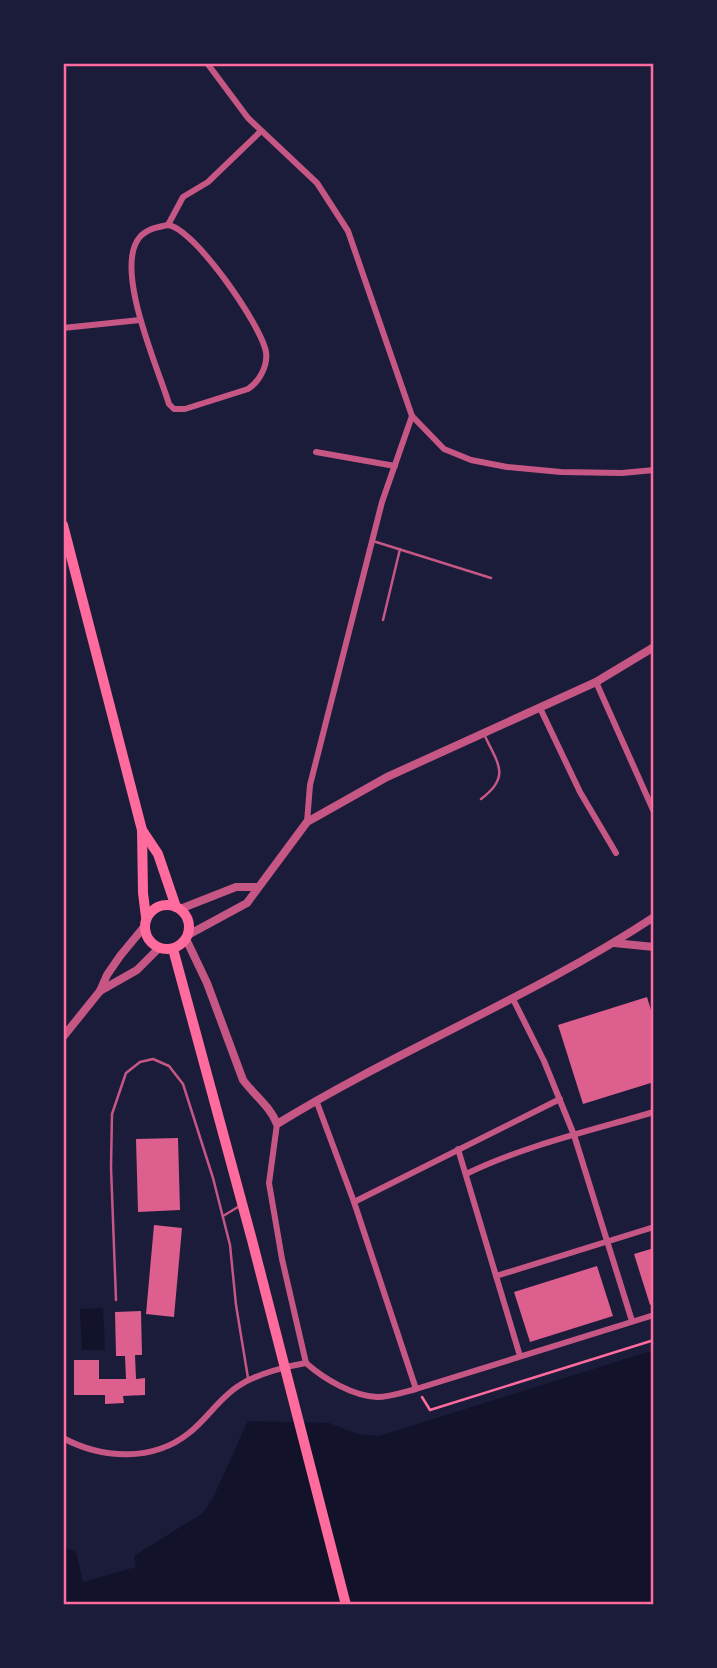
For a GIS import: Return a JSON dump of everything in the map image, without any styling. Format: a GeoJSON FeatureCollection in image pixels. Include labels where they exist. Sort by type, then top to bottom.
{"type":"FeatureCollection","features":[{"type":"Feature","properties":{"kind":"highway"},"geometry":{"type":"LineString","coordinates":[[63,525],[142,830],[143,894],[149,942],[159,948],[173,949],[187,937],[188,921],[178,908],[158,854],[142,830]]}},
{"type":"Feature","properties":{"kind":"highway"},"geometry":{"type":"LineString","coordinates":[[145,922],[156,907],[163,905],[178,908]]}},
{"type":"Feature","properties":{"kind":"highway"},"geometry":{"type":"LineString","coordinates":[[173,949],[252,1240],[346,1605]]}},
{"type":"Feature","properties":{"kind":"street"},"geometry":{"type":"LineString","coordinates":[[207,63],[248,118],[317,183],[348,231],[412,416],[444,449],[471,460],[507,467],[561,472],[622,473],[654,470]]}},
{"type":"Feature","properties":{"kind":"street"},"geometry":{"type":"LineString","coordinates":[[168,225],[183,197],[208,182],[261,131]]}},
{"type":"Feature","properties":{"kind":"street"},"geometry":{"type":"LineString","coordinates":[[168,225],[181,230],[224,277],[258,331],[266,354],[257,384],[185,409],[174,408],[169,404],[140,320],[130,267],[140,236],[155,227],[168,225]]}},
{"type":"Feature","properties":{"kind":"street"},"geometry":{"type":"LineString","coordinates":[[63,328],[140,320]]}},
{"type":"Feature","properties":{"kind":"street"},"geometry":{"type":"LineString","coordinates":[[307,822],[310,785],[382,502],[412,416]]}},
{"type":"Feature","properties":{"kind":"street"},"geometry":{"type":"LineString","coordinates":[[316,452],[395,466]]}},
{"type":"Feature","properties":{"kind":"street"},"geometry":{"type":"LineString","coordinates":[[654,647],[596,682],[387,777],[307,822],[247,903],[187,937],[212,994],[243,1080],[273,1113],[277,1124],[269,1184],[279,1248],[306,1363],[317,1373],[360,1394],[379,1397],[416,1389],[654,1315]]}},
{"type":"Feature","properties":{"kind":"street"},"geometry":{"type":"LineString","coordinates":[[596,682],[654,811]]}},
{"type":"Feature","properties":{"kind":"street"},"geometry":{"type":"LineString","coordinates":[[540,708],[580,792],[616,853]]}},
{"type":"Feature","properties":{"kind":"street"},"geometry":{"type":"LineString","coordinates":[[178,908],[236,887],[257,887]]}},
{"type":"Feature","properties":{"kind":"street"},"geometry":{"type":"LineString","coordinates":[[277,1124],[316,1100],[513,999],[614,943],[654,917]]}},
{"type":"Feature","properties":{"kind":"street"},"geometry":{"type":"LineString","coordinates":[[63,1037],[100,991],[145,922]]}},
{"type":"Feature","properties":{"kind":"street"},"geometry":{"type":"LineString","coordinates":[[614,943],[654,947]]}},
{"type":"Feature","properties":{"kind":"street"},"geometry":{"type":"LineString","coordinates":[[100,991],[137,970],[159,948]]}},
{"type":"Feature","properties":{"kind":"street"},"geometry":{"type":"LineString","coordinates":[[513,999],[544,1060],[574,1135],[632,1321]]}},
{"type":"Feature","properties":{"kind":"street"},"geometry":{"type":"LineString","coordinates":[[354,1202],[560,1099]]}},
{"type":"Feature","properties":{"kind":"street"},"geometry":{"type":"LineString","coordinates":[[316,1100],[354,1202],[416,1389]]}},
{"type":"Feature","properties":{"kind":"street"},"geometry":{"type":"LineString","coordinates":[[466,1174],[574,1135],[654,1112]]}},
{"type":"Feature","properties":{"kind":"street"},"geometry":{"type":"LineString","coordinates":[[458,1149],[520,1356]]}},
{"type":"Feature","properties":{"kind":"street"},"geometry":{"type":"LineString","coordinates":[[496,1276],[654,1227]]}},
{"type":"Feature","properties":{"kind":"street"},"geometry":{"type":"LineString","coordinates":[[63,1437],[82,1448],[126,1455],[159,1450],[189,1433],[240,1385],[290,1365],[306,1363]]}},
{"type":"Feature","properties":{"kind":"lane"},"geometry":{"type":"LineString","coordinates":[[373,541],[491,578]]}},
{"type":"Feature","properties":{"kind":"lane"},"geometry":{"type":"LineString","coordinates":[[383,620],[400,550]]}},
{"type":"Feature","properties":{"kind":"lane"},"geometry":{"type":"LineString","coordinates":[[481,799],[500,781],[501,771],[484,734]]}},
{"type":"Feature","properties":{"kind":"lane"},"geometry":{"type":"LineString","coordinates":[[116,1300],[111,1167],[112,1114],[126,1073],[140,1062],[153,1059],[169,1066],[184,1084],[223,1216],[230,1245],[248,1381]]}},
{"type":"Feature","properties":{"kind":"lane"},"geometry":{"type":"LineString","coordinates":[[223,1216],[242,1205]]}},
{"type":"Feature","properties":{"kind":"path"},"geometry":{"type":"LineString","coordinates":[[416,1389],[430,1410],[654,1340]]}},
{"type":"Feature","properties":{"kind":"shaded area"},"geometry":{"type":"Polygon","coordinates":[[[103,1308],[105,1350],[82,1350],[80,1309],[103,1308]]]}},
{"type":"Feature","properties":{"kind":"shaded area"},"geometry":{"type":"Polygon","coordinates":[[[654,1350],[654,1605],[63,1605],[63,1547],[76,1552],[83,1582],[136,1567],[134,1556],[203,1513],[213,1498],[248,1421],[329,1423],[357,1434],[379,1436],[654,1350]]]}},
{"type":"Feature","properties":{"kind":"building"},"geometry":{"type":"Polygon","coordinates":[[[647,997],[654,1020],[654,1082],[583,1104],[558,1025],[647,997]]]}},
{"type":"Feature","properties":{"kind":"building"},"geometry":{"type":"Polygon","coordinates":[[[178,1138],[180,1210],[138,1212],[136,1139],[178,1138]]]}},
{"type":"Feature","properties":{"kind":"building"},"geometry":{"type":"Polygon","coordinates":[[[154,1225],[182,1228],[174,1317],[146,1314],[154,1225]]]}},
{"type":"Feature","properties":{"kind":"building"},"geometry":{"type":"Polygon","coordinates":[[[654,1248],[654,1303],[650,1305],[634,1254],[654,1248]]]}},
{"type":"Feature","properties":{"kind":"building"},"geometry":{"type":"Polygon","coordinates":[[[597,1266],[613,1316],[530,1342],[514,1292],[597,1266]]]}},
{"type":"Feature","properties":{"kind":"building"},"geometry":{"type":"Polygon","coordinates":[[[141,1311],[142,1355],[135,1355],[136,1379],[145,1378],[145,1395],[123,1396],[124,1403],[105,1404],[105,1395],[74,1395],[74,1360],[99,1360],[99,1379],[126,1379],[125,1356],[116,1356],[115,1312],[141,1311]]]}}]}
